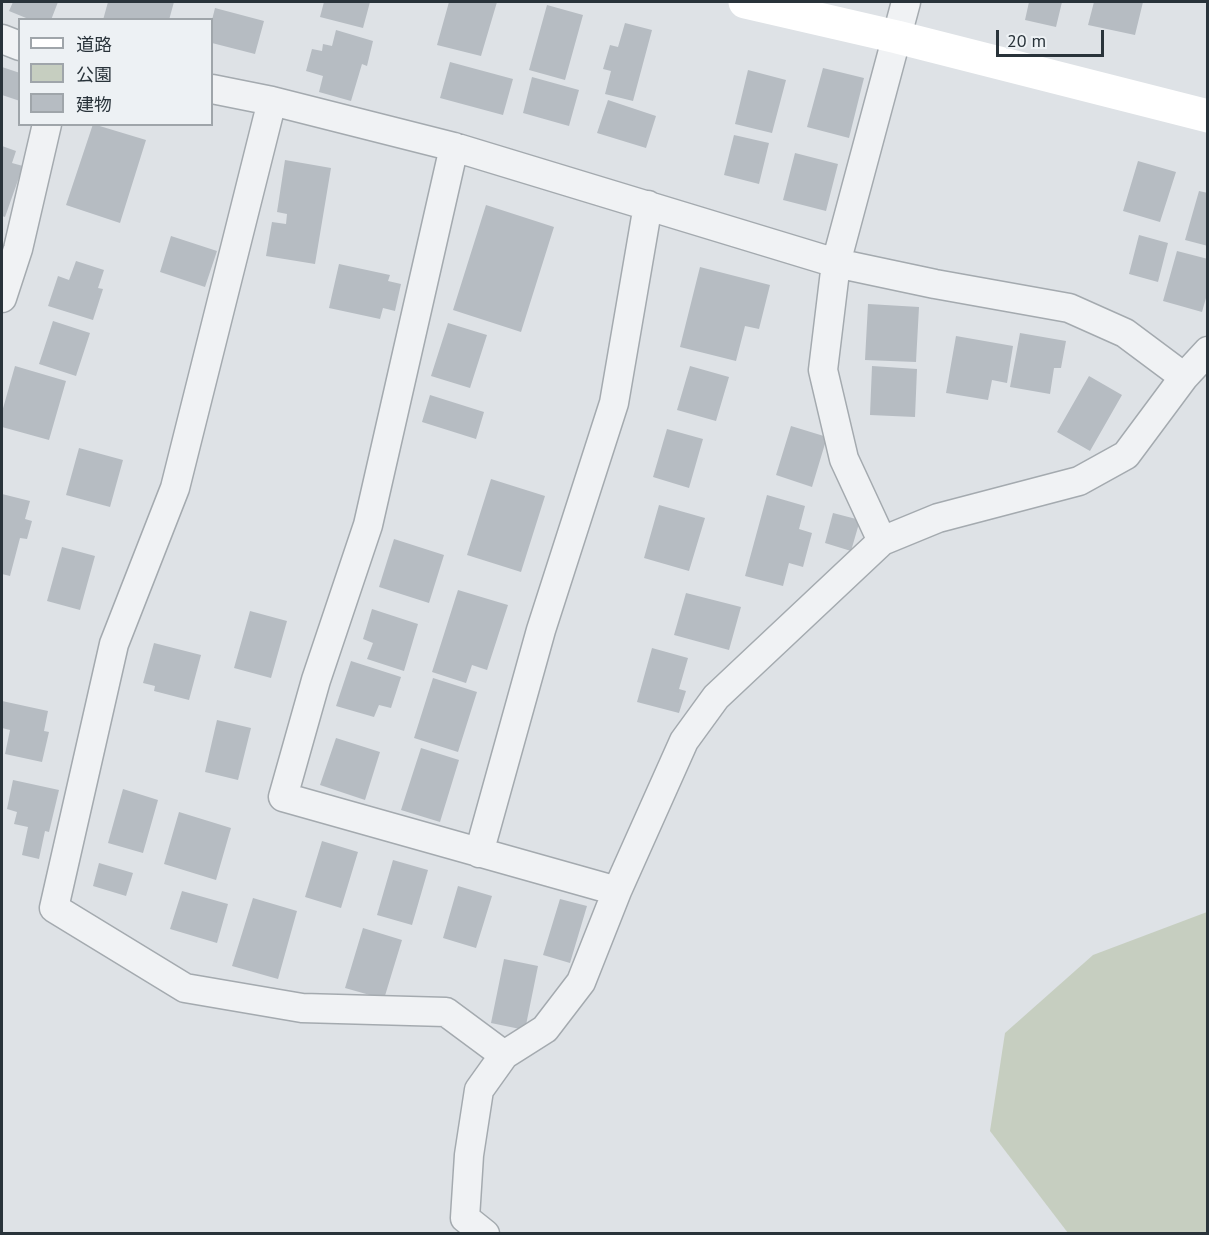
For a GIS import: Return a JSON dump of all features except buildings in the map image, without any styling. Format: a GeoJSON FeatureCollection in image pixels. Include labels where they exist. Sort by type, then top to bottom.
{"type":"FeatureCollection","features":[{"type":"Feature","properties":{"kind":"street"},"geometry":{"type":"LineString","coordinates":[[745,2],[897,37],[1208,116]]}},
{"type":"Feature","properties":{"kind":"street"},"geometry":{"type":"LineString","coordinates":[[882,542],[844,459],[823,370],[836,263],[906,2]]}},
{"type":"Feature","properties":{"kind":"street"},"geometry":{"type":"LineString","coordinates":[[2,39],[18,45]]}},
{"type":"Feature","properties":{"kind":"street"},"geometry":{"type":"LineString","coordinates":[[213,89],[273,101],[454,147],[836,263],[935,284],[1069,308],[1125,333],[1184,377]]}},
{"type":"Feature","properties":{"kind":"street"},"geometry":{"type":"LineString","coordinates":[[273,101],[175,489],[114,644],[54,908],[186,988],[302,1008],[446,1012],[504,1055]]}},
{"type":"Feature","properties":{"kind":"street"},"geometry":{"type":"LineString","coordinates":[[2,298],[10,246],[46,126]]}},
{"type":"Feature","properties":{"kind":"street"},"geometry":{"type":"LineString","coordinates":[[454,147],[368,525],[316,680],[283,797],[617,891]]}},
{"type":"Feature","properties":{"kind":"street"},"geometry":{"type":"LineString","coordinates":[[479,852],[541,630],[614,403],[648,205]]}},
{"type":"Feature","properties":{"kind":"street"},"geometry":{"type":"LineString","coordinates":[[485,1233],[465,1218],[469,1155],[479,1090],[504,1055],[545,1029],[581,982],[617,891],[684,741],[716,697],[882,542],[938,518],[1079,480],[1126,455],[1184,377],[1208,351]]}},
{"type":"Feature","properties":{"kind":"green space"},"geometry":{"type":"Polygon","coordinates":[[[1207,912],[1207,1233],[1068,1233],[990,1131],[1005,1033],[1093,955],[1207,912]]]}}]}
